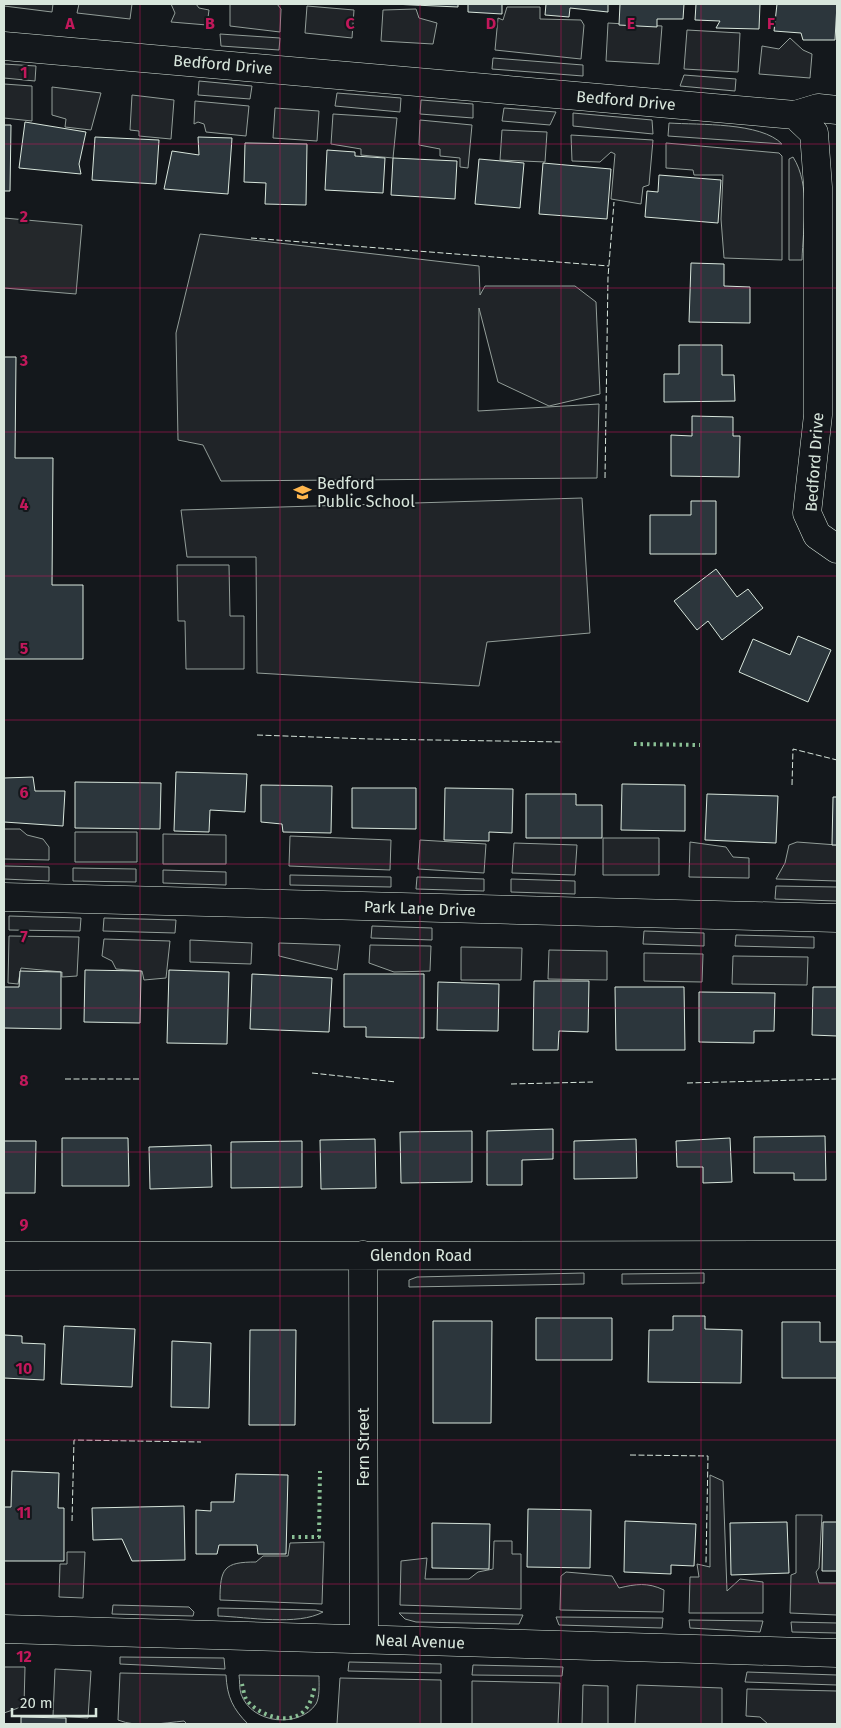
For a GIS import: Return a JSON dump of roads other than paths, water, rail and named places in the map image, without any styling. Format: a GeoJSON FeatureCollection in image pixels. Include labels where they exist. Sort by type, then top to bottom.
{"type":"FeatureCollection","features":[{"type":"Feature","properties":{"kind":"street","name":"Bedford Drive"},"geometry":{"type":"LineString","coordinates":[[4,46],[795,115],[814,133],[828,187],[818,415],[807,513],[816,535],[837,549]]}},
{"type":"Feature","properties":{"kind":"street"},"geometry":{"type":"LineString","coordinates":[[795,115],[818,108],[837,110]]}},
{"type":"Feature","properties":{"kind":"street","name":"Park Lane Drive"},"geometry":{"type":"LineString","coordinates":[[4,897],[837,918]]}},
{"type":"Feature","properties":{"kind":"street","name":"Fern Street"},"geometry":{"type":"LineString","coordinates":[[363,1255],[364,1639]]}},
{"type":"Feature","properties":{"kind":"street","name":"Glendon Road"},"geometry":{"type":"LineString","coordinates":[[4,1256],[837,1255]]}},
{"type":"Feature","properties":{"kind":"street","name":"Neal Avenue"},"geometry":{"type":"LineString","coordinates":[[4,1629],[837,1653]]}},
{"type":"Feature","properties":{"kind":"place","name":"Bedford Public School"},"geometry":{"type":"Point","coordinates":[303,492]}}]}
